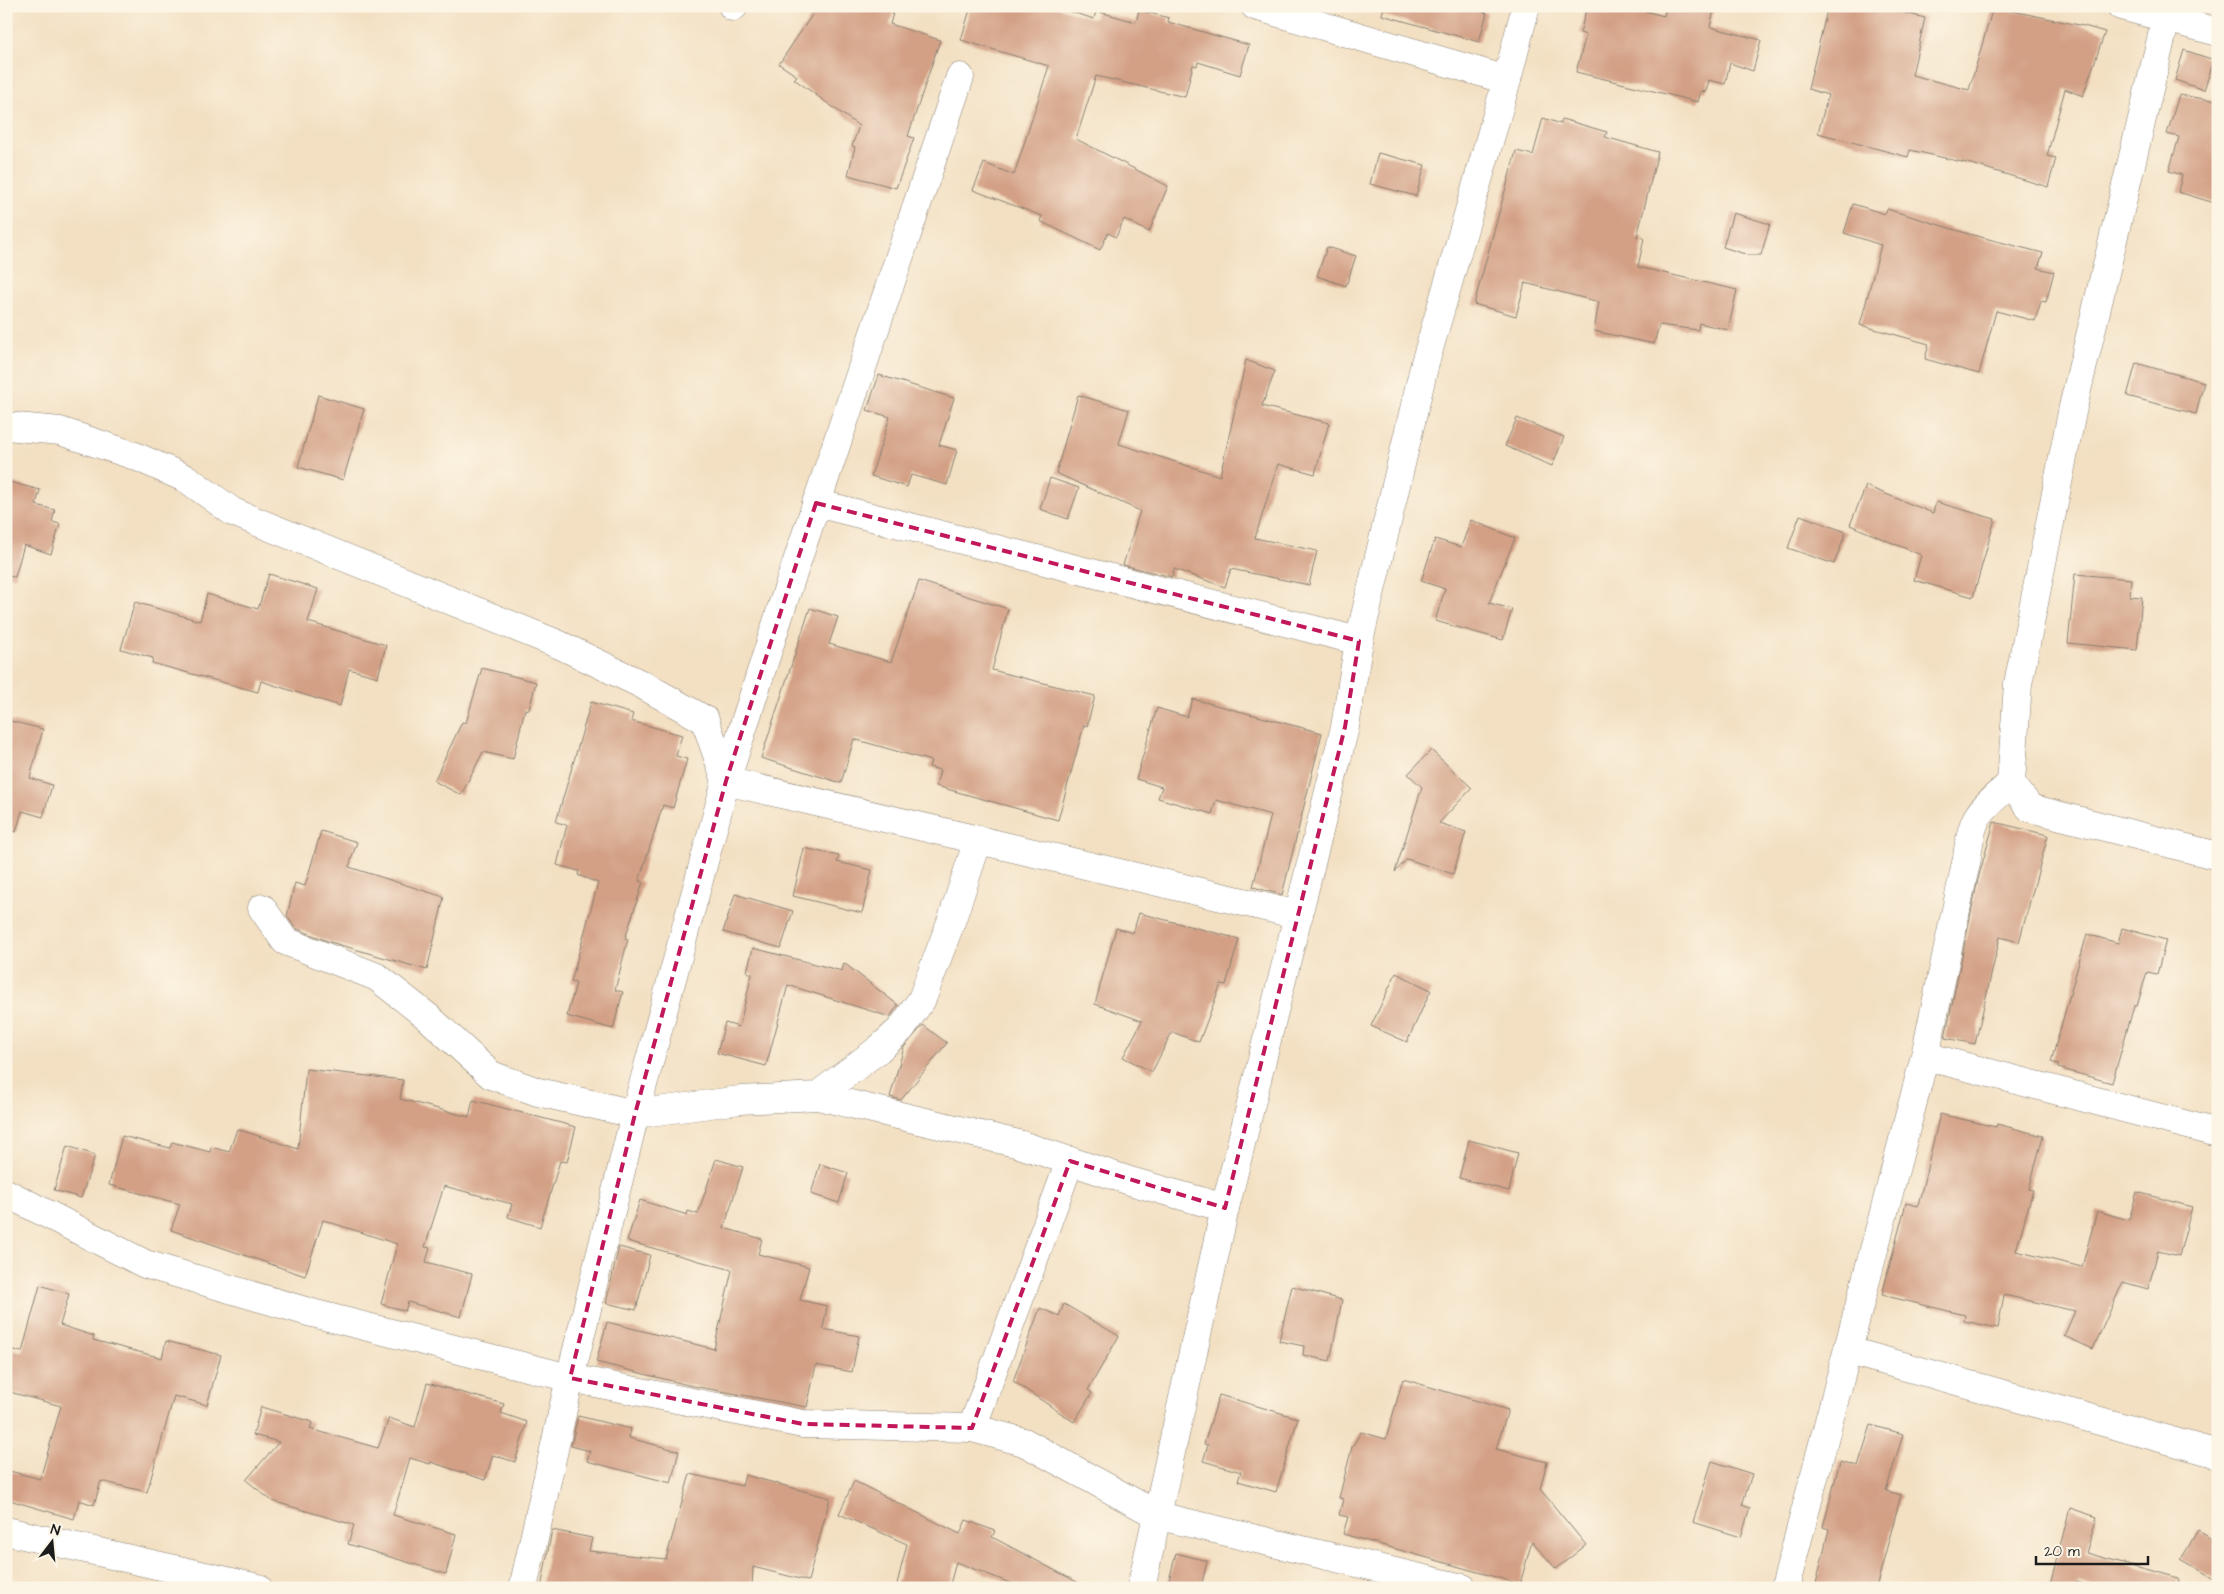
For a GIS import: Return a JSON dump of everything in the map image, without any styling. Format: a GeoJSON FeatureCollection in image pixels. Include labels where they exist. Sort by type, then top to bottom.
{"type":"FeatureCollection","features":[{"type":"Feature","properties":{"kind":"street"},"geometry":{"type":"LineString","coordinates":[[1255,6],[1507,80]]}},
{"type":"Feature","properties":{"kind":"street"},"geometry":{"type":"LineString","coordinates":[[1141,1588],[1159,1516],[1225,1208],[1345,727],[1359,641],[1425,363],[1507,80],[1526,6]]}},
{"type":"Feature","properties":{"kind":"street"},"geometry":{"type":"LineString","coordinates":[[2121,6],[2167,12],[2218,32]]}},
{"type":"Feature","properties":{"kind":"street"},"geometry":{"type":"LineString","coordinates":[[2167,12],[2073,407],[2018,684],[2011,783],[2030,808],[2218,856]]}},
{"type":"Feature","properties":{"kind":"street"},"geometry":{"type":"LineString","coordinates":[[523,1588],[570,1378],[635,1114],[726,781],[816,503],[960,77]]}},
{"type":"Feature","properties":{"kind":"street"},"geometry":{"type":"LineString","coordinates":[[6,426],[60,431],[135,456],[187,479],[233,512],[560,644],[634,681],[705,720],[726,781]]}},
{"type":"Feature","properties":{"kind":"street"},"geometry":{"type":"LineString","coordinates":[[816,503],[1359,641]]}},
{"type":"Feature","properties":{"kind":"street"},"geometry":{"type":"LineString","coordinates":[[726,781],[1299,915]]}},
{"type":"Feature","properties":{"kind":"street"},"geometry":{"type":"LineString","coordinates":[[1785,1588],[1926,1056],[1967,858],[1970,830],[1979,812],[2011,783]]}},
{"type":"Feature","properties":{"kind":"street"},"geometry":{"type":"LineString","coordinates":[[817,1096],[901,1030],[922,999],[952,919],[978,840]]}},
{"type":"Feature","properties":{"kind":"street"},"geometry":{"type":"LineString","coordinates":[[262,908],[285,941],[378,977],[429,1018],[491,1075],[538,1092],[635,1114],[740,1100],[817,1096],[1019,1144],[1225,1208]]}},
{"type":"Feature","properties":{"kind":"street"},"geometry":{"type":"LineString","coordinates":[[1926,1056],[2218,1132]]}},
{"type":"Feature","properties":{"kind":"street"},"geometry":{"type":"LineString","coordinates":[[972,1428],[1070,1161]]}},
{"type":"Feature","properties":{"kind":"street"},"geometry":{"type":"LineString","coordinates":[[6,1193],[145,1264],[312,1313],[570,1378],[803,1424],[972,1428],[1024,1442],[1159,1516],[1463,1588]]}},
{"type":"Feature","properties":{"kind":"street"},"geometry":{"type":"LineString","coordinates":[[1848,1351],[2218,1454]]}},
{"type":"Feature","properties":{"kind":"street"},"geometry":{"type":"LineString","coordinates":[[6,1531],[258,1588]]}},
{"type":"Feature","properties":{"kind":"highlighted area"},"geometry":{"type":"Polygon","coordinates":[[[816,503],[1359,641],[1345,727],[1225,1208],[1070,1161],[972,1428],[803,1424],[570,1378],[635,1114],[726,781],[816,503]]]}},
{"type":"Feature","properties":{"kind":"building"},"geometry":{"type":"Polygon","coordinates":[[[818,6],[895,6],[890,24],[940,40],[908,136],[914,138],[896,188],[848,175],[855,147],[852,146],[859,126],[794,79],[797,76],[779,64],[818,6]]]}},
{"type":"Feature","properties":{"kind":"building"},"geometry":{"type":"Polygon","coordinates":[[[971,6],[1053,6],[1094,19],[1096,11],[1136,22],[1139,10],[1169,18],[1168,22],[1249,45],[1240,75],[1198,62],[1197,66],[1193,65],[1185,97],[1096,76],[1076,139],[1168,186],[1149,232],[1124,219],[1116,237],[1108,233],[1100,250],[1040,221],[1042,216],[973,190],[984,163],[1014,175],[1049,66],[961,40],[971,6]]]}},
{"type":"Feature","properties":{"kind":"building"},"geometry":{"type":"Polygon","coordinates":[[[1384,6],[1465,6],[1487,13],[1479,42],[1382,15],[1384,6]]]}},
{"type":"Feature","properties":{"kind":"building"},"geometry":{"type":"Polygon","coordinates":[[[1587,6],[1625,6],[1664,16],[1666,6],[1715,6],[1710,27],[1761,40],[1753,71],[1730,63],[1725,84],[1709,80],[1706,92],[1701,91],[1698,102],[1576,72],[1586,35],[1580,33],[1587,6]]]}},
{"type":"Feature","properties":{"kind":"building"},"geometry":{"type":"Polygon","coordinates":[[[1828,6],[1878,6],[1925,18],[1912,75],[1969,90],[1993,7],[2105,32],[2083,96],[2065,89],[2047,156],[2056,158],[2048,187],[1975,165],[1910,150],[1908,157],[1818,133],[1828,95],[1808,89],[1828,6]]]}},
{"type":"Feature","properties":{"kind":"building"},"geometry":{"type":"Polygon","coordinates":[[[2184,50],[2214,60],[2204,90],[2175,80],[2184,50]]]}},
{"type":"Feature","properties":{"kind":"building"},"geometry":{"type":"Polygon","coordinates":[[[2179,95],[2218,101],[2218,204],[2178,192],[2182,175],[2169,171],[2179,137],[2167,134],[2179,95]]]}},
{"type":"Feature","properties":{"kind":"building"},"geometry":{"type":"Polygon","coordinates":[[[1543,118],[1561,124],[1562,119],[1607,132],[1605,137],[1658,152],[1637,237],[1644,238],[1638,267],[1737,290],[1728,330],[1699,323],[1698,330],[1659,325],[1654,344],[1594,331],[1599,302],[1525,283],[1516,316],[1474,304],[1516,151],[1533,155],[1543,118]]]}},
{"type":"Feature","properties":{"kind":"building"},"geometry":{"type":"Polygon","coordinates":[[[1378,153],[1425,165],[1416,196],[1370,184],[1378,153]]]}},
{"type":"Feature","properties":{"kind":"building"},"geometry":{"type":"Polygon","coordinates":[[[1853,204],[1885,214],[1887,209],[1969,234],[2043,253],[2038,268],[2054,272],[2046,302],[2041,301],[2035,321],[1996,311],[1979,374],[1925,359],[1929,344],[1860,325],[1881,245],[1844,233],[1853,204]]]}},
{"type":"Feature","properties":{"kind":"building"},"geometry":{"type":"Polygon","coordinates":[[[1733,213],[1770,224],[1761,255],[1748,255],[1723,247],[1733,213]]]}},
{"type":"Feature","properties":{"kind":"building"},"geometry":{"type":"Polygon","coordinates":[[[1327,247],[1356,256],[1346,286],[1317,276],[1327,247]]]}},
{"type":"Feature","properties":{"kind":"building"},"geometry":{"type":"Polygon","coordinates":[[[1246,360],[1275,371],[1262,406],[1329,423],[1315,474],[1278,464],[1255,538],[1317,551],[1309,585],[1231,569],[1225,587],[1174,569],[1172,577],[1123,565],[1140,511],[1056,473],[1078,395],[1129,410],[1119,444],[1220,476],[1246,360]]]}},
{"type":"Feature","properties":{"kind":"building"},"geometry":{"type":"Polygon","coordinates":[[[2136,363],[2204,382],[2196,414],[2127,396],[2136,363]]]}},
{"type":"Feature","properties":{"kind":"building"},"geometry":{"type":"Polygon","coordinates":[[[879,375],[954,398],[939,445],[957,450],[947,485],[911,475],[907,487],[871,476],[890,417],[867,410],[879,375]]]}},
{"type":"Feature","properties":{"kind":"building"},"geometry":{"type":"Polygon","coordinates":[[[318,395],[364,409],[343,480],[298,467],[318,395]]]}},
{"type":"Feature","properties":{"kind":"building"},"geometry":{"type":"Polygon","coordinates":[[[1517,418],[1564,437],[1552,466],[1505,446],[1517,418]]]}},
{"type":"Feature","properties":{"kind":"building"},"geometry":{"type":"Polygon","coordinates":[[[1050,478],[1079,488],[1068,519],[1040,509],[1050,478]]]}},
{"type":"Feature","properties":{"kind":"building"},"geometry":{"type":"Polygon","coordinates":[[[6,481],[40,490],[36,505],[55,510],[52,522],[60,524],[51,554],[24,545],[15,577],[6,576],[6,481]]]}},
{"type":"Feature","properties":{"kind":"building"},"geometry":{"type":"Polygon","coordinates":[[[1866,486],[1933,513],[1936,502],[1995,519],[1973,597],[1914,580],[1921,555],[1850,525],[1866,486]]]}},
{"type":"Feature","properties":{"kind":"building"},"geometry":{"type":"Polygon","coordinates":[[[1800,515],[1846,532],[1834,564],[1788,548],[1800,515]]]}},
{"type":"Feature","properties":{"kind":"building"},"geometry":{"type":"Polygon","coordinates":[[[1471,520],[1515,538],[1489,603],[1512,609],[1503,640],[1435,621],[1445,589],[1421,581],[1435,539],[1461,547],[1471,520]]]}},
{"type":"Feature","properties":{"kind":"building"},"geometry":{"type":"Polygon","coordinates":[[[269,574],[318,589],[308,622],[386,645],[378,677],[349,669],[340,706],[261,681],[258,692],[152,663],[153,658],[121,649],[135,602],[200,621],[207,594],[258,609],[269,574]]]}},
{"type":"Feature","properties":{"kind":"building"},"geometry":{"type":"Polygon","coordinates":[[[2075,574],[2131,579],[2130,596],[2142,597],[2137,650],[2068,643],[2075,574]]]}},
{"type":"Feature","properties":{"kind":"building"},"geometry":{"type":"Polygon","coordinates":[[[919,581],[1008,609],[992,670],[1095,696],[1087,726],[1084,725],[1058,820],[936,786],[940,770],[929,767],[931,761],[854,739],[841,783],[761,758],[810,608],[838,617],[829,644],[891,662],[919,581]]]}},
{"type":"Feature","properties":{"kind":"building"},"geometry":{"type":"Polygon","coordinates":[[[482,668],[536,682],[529,710],[525,709],[513,759],[483,752],[461,795],[434,781],[462,722],[466,723],[482,668]]]}},
{"type":"Feature","properties":{"kind":"building"},"geometry":{"type":"Polygon","coordinates":[[[1193,699],[1322,733],[1282,895],[1253,887],[1271,815],[1216,800],[1212,814],[1158,798],[1162,787],[1136,779],[1157,708],[1187,717],[1193,699]]]}},
{"type":"Feature","properties":{"kind":"building"},"geometry":{"type":"Polygon","coordinates":[[[591,702],[633,714],[631,721],[682,735],[676,756],[687,759],[673,808],[663,805],[639,881],[643,882],[625,939],[628,939],[615,990],[623,992],[613,1029],[567,1016],[576,983],[571,982],[598,883],[578,875],[579,871],[557,865],[567,825],[556,822],[591,702]]]}},
{"type":"Feature","properties":{"kind":"building"},"geometry":{"type":"Polygon","coordinates":[[[6,720],[43,729],[30,778],[52,785],[43,817],[22,811],[16,832],[6,830],[6,720]]]}},
{"type":"Feature","properties":{"kind":"building"},"geometry":{"type":"Polygon","coordinates":[[[1431,750],[1472,788],[1439,823],[1466,832],[1453,874],[1407,859],[1395,872],[1422,787],[1408,774],[1431,750]]]}},
{"type":"Feature","properties":{"kind":"building"},"geometry":{"type":"Polygon","coordinates":[[[1994,822],[2048,835],[2019,942],[2000,937],[1975,1044],[1945,1038],[1978,879],[1994,822]]]}},
{"type":"Feature","properties":{"kind":"building"},"geometry":{"type":"Polygon","coordinates":[[[321,831],[357,842],[349,867],[444,897],[427,970],[330,942],[295,928],[287,916],[295,883],[305,886],[321,831]]]}},
{"type":"Feature","properties":{"kind":"building"},"geometry":{"type":"Polygon","coordinates":[[[804,848],[839,856],[837,862],[872,870],[862,913],[793,896],[804,848]]]}},
{"type":"Feature","properties":{"kind":"building"},"geometry":{"type":"Polygon","coordinates":[[[735,894],[793,911],[781,948],[723,932],[735,894]]]}},
{"type":"Feature","properties":{"kind":"building"},"geometry":{"type":"Polygon","coordinates":[[[1139,913],[1239,939],[1226,985],[1221,984],[1199,1042],[1172,1032],[1152,1072],[1123,1057],[1142,1021],[1095,1004],[1116,928],[1133,933],[1139,913]]]}},
{"type":"Feature","properties":{"kind":"building"},"geometry":{"type":"Polygon","coordinates":[[[2122,928],[2166,940],[2157,974],[2147,972],[2137,1006],[2134,1006],[2112,1083],[2058,1068],[2058,1064],[2051,1062],[2087,934],[2118,943],[2122,928]]]}},
{"type":"Feature","properties":{"kind":"building"},"geometry":{"type":"Polygon","coordinates":[[[753,948],[842,971],[844,963],[898,1005],[890,1017],[788,985],[766,1066],[717,1053],[725,1023],[739,1027],[752,974],[747,972],[753,948]]]}},
{"type":"Feature","properties":{"kind":"building"},"geometry":{"type":"Polygon","coordinates":[[[1396,973],[1431,990],[1407,1042],[1371,1026],[1396,973]]]}},
{"type":"Feature","properties":{"kind":"building"},"geometry":{"type":"Polygon","coordinates":[[[923,1025],[947,1043],[901,1100],[890,1097],[904,1047],[923,1025]]]}},
{"type":"Feature","properties":{"kind":"building"},"geometry":{"type":"Polygon","coordinates":[[[306,1069],[403,1080],[400,1099],[469,1117],[473,1100],[576,1127],[567,1162],[560,1161],[540,1227],[508,1217],[512,1204],[444,1186],[425,1247],[430,1248],[426,1262],[472,1274],[461,1317],[408,1302],[405,1311],[381,1304],[397,1244],[323,1220],[305,1276],[171,1230],[180,1204],[109,1185],[122,1136],[170,1148],[172,1142],[210,1152],[211,1147],[229,1152],[237,1129],[298,1149],[306,1069]]]}},
{"type":"Feature","properties":{"kind":"building"},"geometry":{"type":"Polygon","coordinates":[[[1940,1114],[1996,1127],[1997,1124],[2043,1136],[2029,1189],[2033,1190],[2016,1251],[2082,1267],[2097,1211],[2129,1220],[2137,1192],[2192,1207],[2179,1256],[2158,1251],[2148,1289],[2123,1282],[2093,1349],[2064,1336],[2075,1311],[2004,1295],[1998,1328],[1964,1321],[1965,1315],[1882,1295],[1906,1203],[1918,1206],[1940,1114]]]}},
{"type":"Feature","properties":{"kind":"building"},"geometry":{"type":"Polygon","coordinates":[[[1469,1140],[1518,1153],[1509,1191],[1459,1178],[1469,1140]]]}},
{"type":"Feature","properties":{"kind":"building"},"geometry":{"type":"Polygon","coordinates":[[[67,1146],[95,1155],[81,1198],[54,1190],[67,1146]]]}},
{"type":"Feature","properties":{"kind":"building"},"geometry":{"type":"Polygon","coordinates":[[[716,1159],[743,1167],[724,1228],[762,1239],[758,1254],[809,1267],[800,1300],[827,1306],[823,1329],[859,1336],[852,1372],[816,1365],[807,1407],[688,1385],[596,1362],[607,1322],[714,1349],[732,1270],[627,1241],[640,1200],[687,1215],[688,1211],[698,1214],[716,1159]]]}},
{"type":"Feature","properties":{"kind":"building"},"geometry":{"type":"Polygon","coordinates":[[[820,1164],[848,1173],[839,1203],[811,1194],[820,1164]]]}},
{"type":"Feature","properties":{"kind":"building"},"geometry":{"type":"Polygon","coordinates":[[[619,1247],[650,1255],[636,1310],[606,1303],[619,1247]]]}},
{"type":"Feature","properties":{"kind":"building"},"geometry":{"type":"Polygon","coordinates":[[[40,1285],[69,1294],[60,1325],[94,1336],[93,1340],[162,1358],[166,1341],[221,1355],[207,1405],[174,1396],[147,1492],[101,1481],[94,1505],[79,1500],[74,1519],[6,1499],[6,1470],[40,1479],[61,1406],[6,1391],[6,1348],[22,1352],[40,1285]]]}},
{"type":"Feature","properties":{"kind":"building"},"geometry":{"type":"Polygon","coordinates":[[[1292,1286],[1342,1300],[1330,1361],[1303,1355],[1304,1346],[1279,1341],[1292,1286]]]}},
{"type":"Feature","properties":{"kind":"building"},"geometry":{"type":"Polygon","coordinates":[[[1064,1304],[1119,1336],[1088,1390],[1092,1393],[1074,1422],[1013,1381],[1040,1308],[1059,1316],[1064,1304]]]}},
{"type":"Feature","properties":{"kind":"building"},"geometry":{"type":"Polygon","coordinates":[[[1403,1379],[1508,1410],[1496,1449],[1547,1462],[1540,1489],[1586,1545],[1556,1569],[1532,1541],[1520,1584],[1343,1534],[1348,1517],[1339,1515],[1343,1499],[1339,1498],[1352,1447],[1361,1432],[1386,1439],[1403,1379]]]}},
{"type":"Feature","properties":{"kind":"building"},"geometry":{"type":"Polygon","coordinates":[[[427,1383],[504,1404],[501,1413],[527,1422],[515,1462],[493,1455],[485,1480],[431,1462],[430,1464],[410,1458],[393,1515],[456,1534],[446,1574],[348,1544],[354,1525],[272,1501],[246,1480],[279,1442],[253,1435],[261,1407],[312,1422],[310,1429],[378,1448],[389,1418],[415,1427],[427,1383]]]}},
{"type":"Feature","properties":{"kind":"building"},"geometry":{"type":"Polygon","coordinates":[[[1219,1395],[1298,1418],[1276,1492],[1238,1481],[1241,1472],[1203,1461],[1208,1445],[1204,1444],[1219,1395]]]}},
{"type":"Feature","properties":{"kind":"building"},"geometry":{"type":"Polygon","coordinates":[[[578,1416],[631,1429],[629,1438],[679,1451],[671,1483],[587,1461],[590,1451],[571,1446],[578,1416]]]}},
{"type":"Feature","properties":{"kind":"building"},"geometry":{"type":"Polygon","coordinates":[[[1871,1425],[1903,1434],[1886,1491],[1901,1495],[1876,1588],[1815,1588],[1829,1529],[1823,1527],[1840,1461],[1858,1466],[1871,1425]]]}},
{"type":"Feature","properties":{"kind":"building"},"geometry":{"type":"Polygon","coordinates":[[[1712,1461],[1752,1474],[1742,1505],[1750,1508],[1741,1537],[1693,1522],[1712,1461]]]}},
{"type":"Feature","properties":{"kind":"building"},"geometry":{"type":"Polygon","coordinates":[[[690,1474],[742,1486],[745,1475],[830,1498],[808,1581],[753,1567],[752,1588],[541,1588],[552,1530],[592,1538],[589,1551],[666,1559],[690,1474]]]}},
{"type":"Feature","properties":{"kind":"building"},"geometry":{"type":"Polygon","coordinates":[[[854,1481],[960,1534],[966,1520],[995,1531],[992,1537],[1088,1588],[1023,1588],[956,1562],[949,1588],[896,1588],[907,1544],[839,1514],[854,1481]]]}},
{"type":"Feature","properties":{"kind":"building"},"geometry":{"type":"Polygon","coordinates":[[[2070,1508],[2097,1517],[2086,1553],[2179,1578],[2178,1588],[2097,1588],[2077,1582],[2076,1588],[2049,1588],[2070,1508]]]}},
{"type":"Feature","properties":{"kind":"building"},"geometry":{"type":"Polygon","coordinates":[[[2198,1531],[2218,1542],[2218,1581],[2181,1559],[2198,1531]]]}},
{"type":"Feature","properties":{"kind":"building"},"geometry":{"type":"Polygon","coordinates":[[[1176,1553],[1207,1561],[1201,1588],[1167,1588],[1176,1553]]]}}]}
